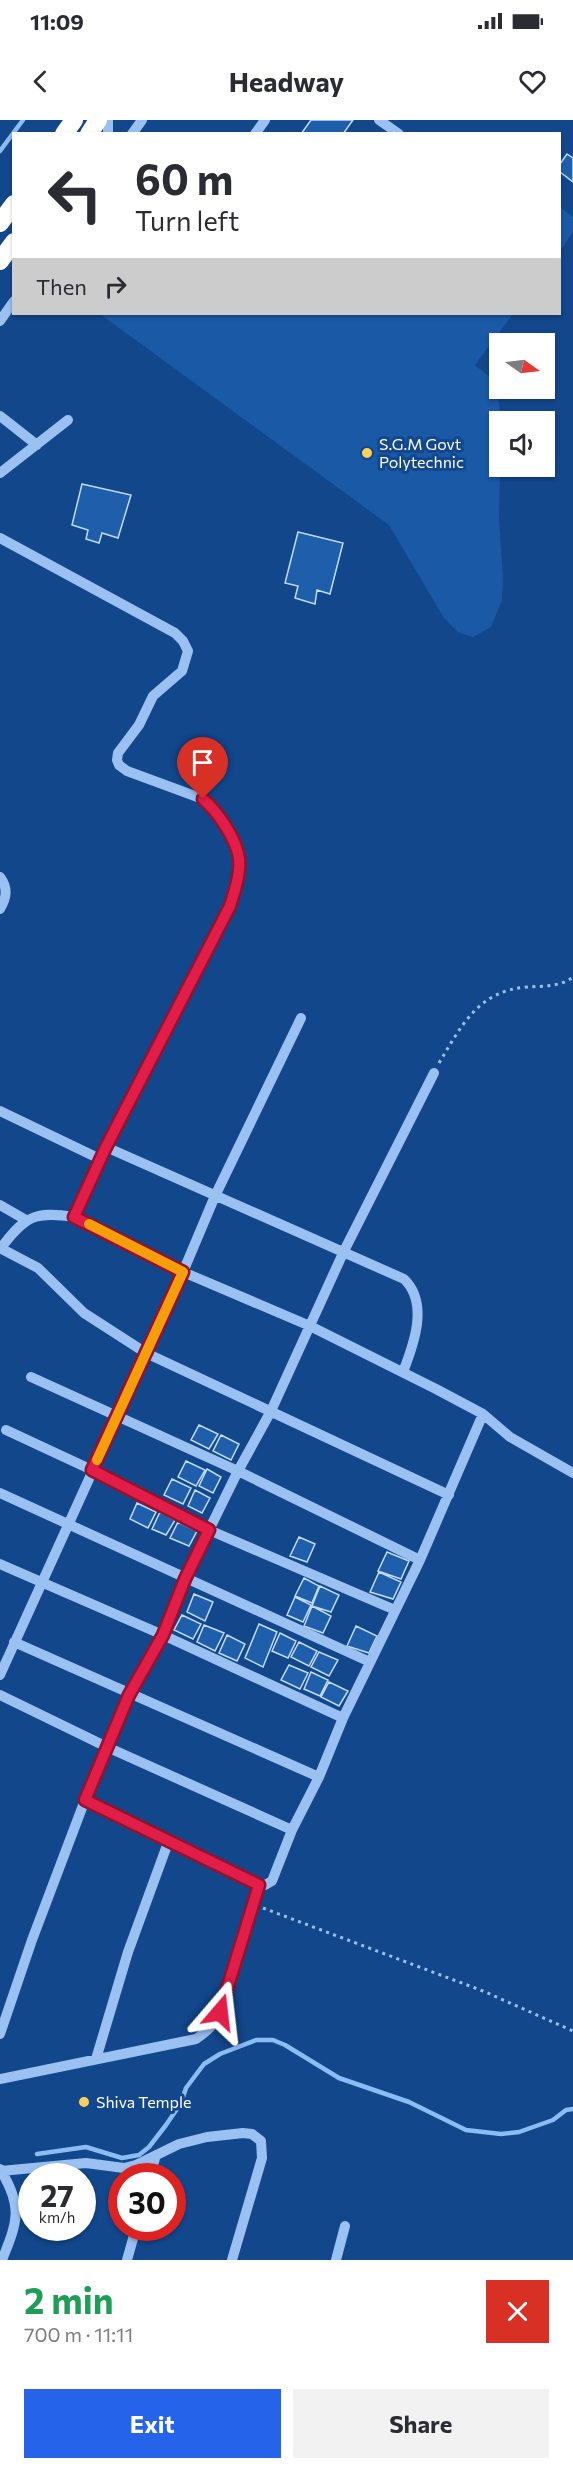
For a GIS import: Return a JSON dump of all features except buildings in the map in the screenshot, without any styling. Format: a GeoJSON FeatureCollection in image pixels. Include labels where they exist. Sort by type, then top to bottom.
{"type":"FeatureCollection","features":[{"type":"Feature","properties":{"kind":"highway"},"geometry":{"type":"LineString","coordinates":[[0,223],[12,207]]}},
{"type":"Feature","properties":{"kind":"highway"},"geometry":{"type":"LineString","coordinates":[[0,261],[12,245]]}},
{"type":"Feature","properties":{"kind":"street"},"geometry":{"type":"LineString","coordinates":[[379,120],[396,132]]}},
{"type":"Feature","properties":{"kind":"street"},"geometry":{"type":"LineString","coordinates":[[0,321],[12,305]]}},
{"type":"Feature","properties":{"kind":"street"},"geometry":{"type":"LineString","coordinates":[[0,417],[37,445]]}},
{"type":"Feature","properties":{"kind":"street"},"geometry":{"type":"LineString","coordinates":[[0,474],[68,420]]}},
{"type":"Feature","properties":{"kind":"street"},"geometry":{"type":"LineString","coordinates":[[0,538],[175,633],[183,641],[188,651],[182,671],[150,701],[139,725],[118,753],[117,760],[119,765],[127,771],[203,799],[213,808],[227,829],[239,859],[237,883],[230,906],[99,1159],[74,1217]]}},
{"type":"Feature","properties":{"kind":"street"},"geometry":{"type":"LineString","coordinates":[[0,877],[7,887],[0,909]]}},
{"type":"Feature","properties":{"kind":"street"},"geometry":{"type":"LineString","coordinates":[[0,1675],[70,1524],[215,1196],[301,1018]]}},
{"type":"Feature","properties":{"kind":"street"},"geometry":{"type":"LineString","coordinates":[[0,2034],[32,1940],[85,1800],[129,1695],[163,1635],[185,1579],[238,1471],[271,1411],[344,1251],[434,1073]]}},
{"type":"Feature","properties":{"kind":"street"},"geometry":{"type":"LineString","coordinates":[[0,1111],[99,1159]]}},
{"type":"Feature","properties":{"kind":"street"},"geometry":{"type":"LineString","coordinates":[[106,1147],[404,1279],[415,1294],[416,1331],[403,1372]]}},
{"type":"Feature","properties":{"kind":"street"},"geometry":{"type":"LineString","coordinates":[[0,1205],[26,1220]]}},
{"type":"Feature","properties":{"kind":"street"},"geometry":{"type":"LineString","coordinates":[[449,1495],[146,1353],[84,1313],[38,1268],[0,1248],[26,1220],[40,1214],[74,1217],[183,1272],[310,1326],[403,1372],[483,1414],[510,1437],[573,1473]]}},
{"type":"Feature","properties":{"kind":"street"},"geometry":{"type":"LineString","coordinates":[[31,1377],[238,1471],[420,1560]]}},
{"type":"Feature","properties":{"kind":"street"},"geometry":{"type":"LineString","coordinates":[[85,1800],[259,1885],[272,1881],[292,1830],[319,1777],[343,1718],[420,1560],[483,1414]]}},
{"type":"Feature","properties":{"kind":"street"},"geometry":{"type":"LineString","coordinates":[[6,1430],[92,1470],[209,1530],[395,1610]]}},
{"type":"Feature","properties":{"kind":"street"},"geometry":{"type":"LineString","coordinates":[[0,1492],[185,1579],[370,1662]]}},
{"type":"Feature","properties":{"kind":"street"},"geometry":{"type":"LineString","coordinates":[[0,1564],[163,1635],[343,1718]]}},
{"type":"Feature","properties":{"kind":"street"},"geometry":{"type":"LineString","coordinates":[[14,1642],[129,1695],[319,1777]]}},
{"type":"Feature","properties":{"kind":"street"},"geometry":{"type":"LineString","coordinates":[[0,1695],[107,1747],[292,1830]]}},
{"type":"Feature","properties":{"kind":"street"},"geometry":{"type":"LineString","coordinates":[[96,2059],[128,1952],[169,1840]]}},
{"type":"Feature","properties":{"kind":"street"},"geometry":{"type":"LineString","coordinates":[[0,2079],[196,2038],[209,2030],[216,2022],[220,2012],[259,1885]]}},
{"type":"Feature","properties":{"kind":"street"},"geometry":{"type":"LineString","coordinates":[[2,2260],[15,2229],[17,2216],[15,2200],[1,2170],[86,2163],[124,2168],[136,2165],[179,2144],[225,2134],[252,2134],[261,2141],[262,2158],[232,2260]]}},
{"type":"Feature","properties":{"kind":"street"},"geometry":{"type":"LineString","coordinates":[[154,2163],[156,2155]]}},
{"type":"Feature","properties":{"kind":"street"},"geometry":{"type":"LineString","coordinates":[[336,2260],[345,2226]]}},
{"type":"Feature","properties":{"kind":"street"},"geometry":{"type":"LineString","coordinates":[[127,2260],[132,2241]]}},
{"type":"Feature","properties":{"kind":"path"},"geometry":{"type":"LineString","coordinates":[[434,1073],[466,1019],[483,1003],[508,990],[556,985],[573,977]]}},
{"type":"Feature","properties":{"kind":"path"},"geometry":{"type":"LineString","coordinates":[[253,1904],[483,1991],[573,2031]]}},
{"type":"Feature","properties":{"kind":"shaded area"},"geometry":{"type":"Polygon","coordinates":[[[561,208],[573,217],[573,232],[561,250],[561,208]]]}},
{"type":"Feature","properties":{"kind":"shaded area","name":"S.G.M Govt Polytechnic"},"geometry":{"type":"Polygon","coordinates":[[[101,315],[512,315],[499,333],[489,333],[489,346],[475,365],[489,376],[489,399],[498,399],[500,411],[489,411],[489,477],[500,477],[502,600],[491,627],[473,637],[458,632],[444,618],[389,525],[101,315]]]}},
{"type":"Feature","properties":{"kind":"waterway"},"geometry":{"type":"LineString","coordinates":[[14,132],[23,120]]}},
{"type":"Feature","properties":{"kind":"waterway"},"geometry":{"type":"LineString","coordinates":[[0,151],[12,135]]}},
{"type":"Feature","properties":{"kind":"waterway"},"geometry":{"type":"LineString","coordinates":[[37,2154],[86,2147],[122,2158],[139,2155],[149,2147],[166,2125],[181,2103],[186,2088],[204,2064],[220,2054],[256,2040],[273,2040],[285,2045],[339,2078],[409,2102],[466,2130],[501,2134],[519,2132],[553,2120],[566,2110],[573,2109]]}},
{"type":"Feature","properties":{"kind":"slow traffic"},"geometry":{"type":"LineString","coordinates":[[89,1224],[183,1272],[97,1460]]}},
{"type":"Feature","properties":{"kind":"place","name":"S.G.M Govt Polytechnic"},"geometry":{"type":"Point","coordinates":[367,453]}},
{"type":"Feature","properties":{"kind":"place","name":"Shiva Temple"},"geometry":{"type":"Point","coordinates":[84,2102]}},
{"type":"Feature","properties":{"kind":"route"},"geometry":{"type":"LineString","coordinates":[[203,799],[213,808],[227,829],[239,859],[237,883],[230,906],[99,1159],[74,1217],[183,1272],[92,1470],[209,1530],[185,1579],[163,1635],[129,1695],[85,1800],[259,1885],[220,2012]]}}]}
